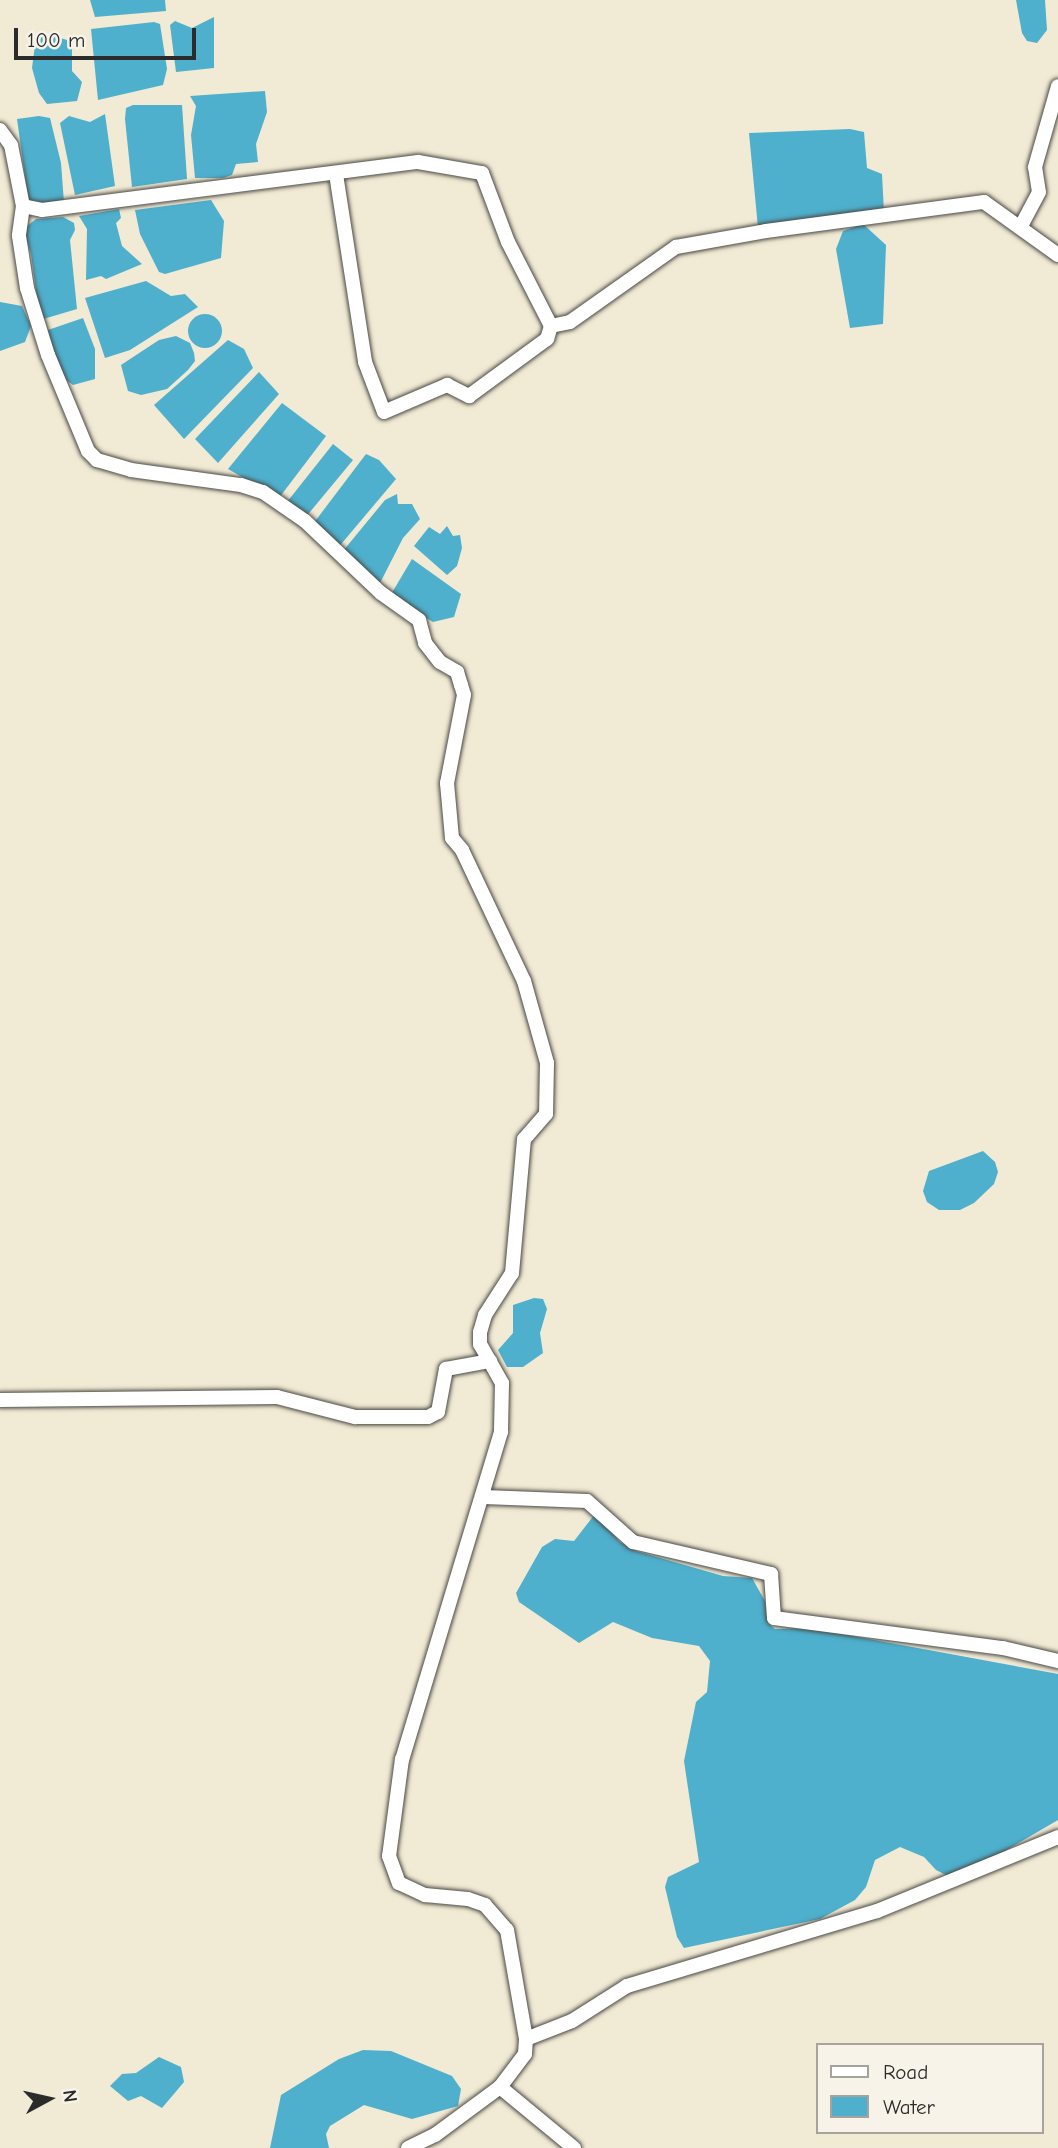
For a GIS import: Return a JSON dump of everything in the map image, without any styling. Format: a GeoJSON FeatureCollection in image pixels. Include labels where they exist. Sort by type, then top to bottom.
{"type":"FeatureCollection","features":[{"type":"Feature","properties":{"kind":"street"},"geometry":{"type":"LineString","coordinates":[[1021,226],[1039,192],[1035,167],[1058,86]]}},
{"type":"Feature","properties":{"kind":"street"},"geometry":{"type":"LineString","coordinates":[[0,130],[11,145],[23,206],[19,236],[27,288],[48,355],[88,451],[97,460],[131,470],[241,485],[263,492],[305,521],[380,593],[419,620],[425,643],[440,662],[457,673],[464,695],[447,783],[452,838],[462,850],[516,959],[547,1063],[546,1114],[524,1139],[512,1273],[485,1315],[480,1332],[480,1344],[502,1383],[503,1418],[484,1497],[470,1523],[402,1759],[389,1856],[399,1883],[425,1895],[468,1899],[496,1914],[507,1930],[526,2039],[525,2054],[500,2087],[435,2135],[408,2148]]}},
{"type":"Feature","properties":{"kind":"street"},"geometry":{"type":"LineString","coordinates":[[23,206],[41,211],[418,162],[482,173],[508,242],[551,326],[547,339],[469,396],[447,385],[384,412],[362,348],[336,174]]}},
{"type":"Feature","properties":{"kind":"street"},"geometry":{"type":"LineString","coordinates":[[551,326],[570,322],[676,247],[974,202],[992,205],[1058,255]]}},
{"type":"Feature","properties":{"kind":"street"},"geometry":{"type":"LineString","coordinates":[[0,1400],[277,1397],[355,1417],[428,1417],[438,1412],[446,1369],[490,1361]]}},
{"type":"Feature","properties":{"kind":"street"},"geometry":{"type":"LineString","coordinates":[[484,1497],[587,1501],[633,1542],[771,1574],[774,1618],[1003,1648],[1058,1661]]}},
{"type":"Feature","properties":{"kind":"street"},"geometry":{"type":"LineString","coordinates":[[526,2039],[572,2021],[627,1986],[877,1911],[1058,1837]]}},
{"type":"Feature","properties":{"kind":"street"},"geometry":{"type":"LineString","coordinates":[[500,2087],[574,2148]]}},
{"type":"Feature","properties":{"kind":"water"},"geometry":{"type":"Polygon","coordinates":[[[90,0],[165,0],[166,11],[95,17],[90,0]]]}},
{"type":"Feature","properties":{"kind":"water"},"geometry":{"type":"Polygon","coordinates":[[[1016,0],[1045,0],[1047,30],[1037,43],[1027,41],[1022,33],[1016,0]]]}},
{"type":"Feature","properties":{"kind":"water"},"geometry":{"type":"Polygon","coordinates":[[[214,17],[214,68],[176,72],[170,25],[175,21],[192,28],[214,17]]]}},
{"type":"Feature","properties":{"kind":"water"},"geometry":{"type":"Polygon","coordinates":[[[154,22],[160,24],[167,69],[163,85],[98,100],[91,29],[154,22]]]}},
{"type":"Feature","properties":{"kind":"water"},"geometry":{"type":"Polygon","coordinates":[[[54,36],[67,40],[72,48],[72,71],[82,82],[77,101],[47,104],[39,93],[32,68],[36,37],[54,36]]]}},
{"type":"Feature","properties":{"kind":"water"},"geometry":{"type":"Polygon","coordinates":[[[265,91],[267,112],[256,144],[258,162],[236,164],[232,175],[223,178],[195,178],[191,135],[196,106],[190,96],[265,91]]]}},
{"type":"Feature","properties":{"kind":"water"},"geometry":{"type":"Polygon","coordinates":[[[133,105],[182,105],[187,179],[132,187],[125,119],[126,108],[133,105]]]}},
{"type":"Feature","properties":{"kind":"water"},"geometry":{"type":"Polygon","coordinates":[[[105,114],[115,186],[75,195],[60,123],[69,116],[90,122],[105,114]]]}},
{"type":"Feature","properties":{"kind":"water"},"geometry":{"type":"Polygon","coordinates":[[[39,116],[50,118],[61,163],[64,203],[29,205],[17,119],[39,116]]]}},
{"type":"Feature","properties":{"kind":"water"},"geometry":{"type":"Polygon","coordinates":[[[850,129],[864,132],[867,168],[882,174],[884,212],[758,228],[749,133],[850,129]]]}},
{"type":"Feature","properties":{"kind":"water"},"geometry":{"type":"Polygon","coordinates":[[[211,200],[224,221],[221,258],[165,274],[159,272],[140,234],[135,210],[211,200]]]}},
{"type":"Feature","properties":{"kind":"water"},"geometry":{"type":"Polygon","coordinates":[[[119,209],[121,218],[116,223],[122,246],[142,264],[106,279],[101,276],[86,280],[87,229],[79,216],[119,209]]]}},
{"type":"Feature","properties":{"kind":"water"},"geometry":{"type":"Polygon","coordinates":[[[63,217],[74,223],[75,230],[70,240],[77,309],[40,320],[31,254],[23,229],[36,219],[63,217]]]}},
{"type":"Feature","properties":{"kind":"water"},"geometry":{"type":"Polygon","coordinates":[[[863,224],[886,245],[883,324],[850,328],[836,249],[843,231],[863,224]]]}},
{"type":"Feature","properties":{"kind":"water"},"geometry":{"type":"Polygon","coordinates":[[[146,281],[171,296],[185,294],[198,307],[130,350],[105,358],[85,298],[146,281]]]}},
{"type":"Feature","properties":{"kind":"water"},"geometry":{"type":"Polygon","coordinates":[[[0,302],[22,306],[31,326],[25,342],[0,351],[0,302]]]}},
{"type":"Feature","properties":{"kind":"water"},"geometry":{"type":"Polygon","coordinates":[[[205,314],[217,319],[222,331],[217,343],[205,348],[193,343],[188,331],[193,319],[205,314]]]}},
{"type":"Feature","properties":{"kind":"water"},"geometry":{"type":"Polygon","coordinates":[[[83,318],[95,349],[95,379],[73,385],[66,380],[47,340],[48,330],[83,318]]]}},
{"type":"Feature","properties":{"kind":"water"},"geometry":{"type":"Polygon","coordinates":[[[176,336],[190,343],[194,353],[195,361],[188,370],[167,389],[141,395],[128,391],[121,365],[159,340],[176,336]]]}},
{"type":"Feature","properties":{"kind":"water"},"geometry":{"type":"Polygon","coordinates":[[[228,340],[244,349],[253,368],[184,439],[154,405],[228,340]]]}},
{"type":"Feature","properties":{"kind":"water"},"geometry":{"type":"Polygon","coordinates":[[[259,372],[279,394],[218,463],[195,439],[259,372]]]}},
{"type":"Feature","properties":{"kind":"water"},"geometry":{"type":"Polygon","coordinates":[[[282,403],[326,436],[279,498],[228,469],[282,403]]]}},
{"type":"Feature","properties":{"kind":"water"},"geometry":{"type":"Polygon","coordinates":[[[333,444],[353,460],[305,518],[287,502],[333,444]]]}},
{"type":"Feature","properties":{"kind":"water"},"geometry":{"type":"Polygon","coordinates":[[[366,454],[379,460],[396,479],[337,549],[313,524],[366,454]]]}},
{"type":"Feature","properties":{"kind":"water"},"geometry":{"type":"Polygon","coordinates":[[[397,494],[398,504],[412,504],[420,519],[403,538],[380,583],[343,551],[385,500],[397,494]]]}},
{"type":"Feature","properties":{"kind":"water"},"geometry":{"type":"Polygon","coordinates":[[[447,526],[453,536],[460,535],[462,548],[457,566],[447,575],[414,546],[429,527],[440,534],[447,526]]]}},
{"type":"Feature","properties":{"kind":"water"},"geometry":{"type":"Polygon","coordinates":[[[412,559],[461,594],[454,617],[433,622],[390,596],[412,559]]]}},
{"type":"Feature","properties":{"kind":"water"},"geometry":{"type":"Polygon","coordinates":[[[983,1151],[995,1162],[998,1172],[994,1184],[974,1203],[960,1210],[939,1210],[927,1202],[923,1191],[929,1171],[983,1151]]]}},
{"type":"Feature","properties":{"kind":"water"},"geometry":{"type":"Polygon","coordinates":[[[534,1298],[543,1299],[547,1309],[540,1333],[543,1353],[523,1367],[507,1367],[498,1350],[513,1333],[513,1305],[534,1298]]]}},
{"type":"Feature","properties":{"kind":"water"},"geometry":{"type":"Polygon","coordinates":[[[595,1514],[620,1542],[636,1551],[723,1576],[752,1578],[765,1601],[768,1623],[775,1629],[809,1628],[1058,1674],[1058,1820],[974,1869],[948,1876],[936,1870],[924,1857],[900,1847],[875,1860],[866,1887],[855,1900],[820,1919],[684,1948],[677,1937],[665,1887],[668,1877],[699,1862],[684,1761],[696,1702],[707,1692],[710,1661],[699,1646],[652,1638],[613,1622],[579,1643],[519,1602],[516,1593],[542,1547],[555,1539],[574,1541],[595,1514]]]}},
{"type":"Feature","properties":{"kind":"water"},"geometry":{"type":"Polygon","coordinates":[[[363,2050],[391,2051],[452,2076],[461,2089],[458,2106],[412,2119],[364,2105],[330,2126],[326,2134],[329,2148],[270,2148],[281,2095],[339,2059],[363,2050]]]}},
{"type":"Feature","properties":{"kind":"water"},"geometry":{"type":"Polygon","coordinates":[[[159,2057],[181,2067],[184,2082],[162,2108],[141,2096],[128,2101],[110,2086],[122,2074],[136,2073],[159,2057]]]}}]}
